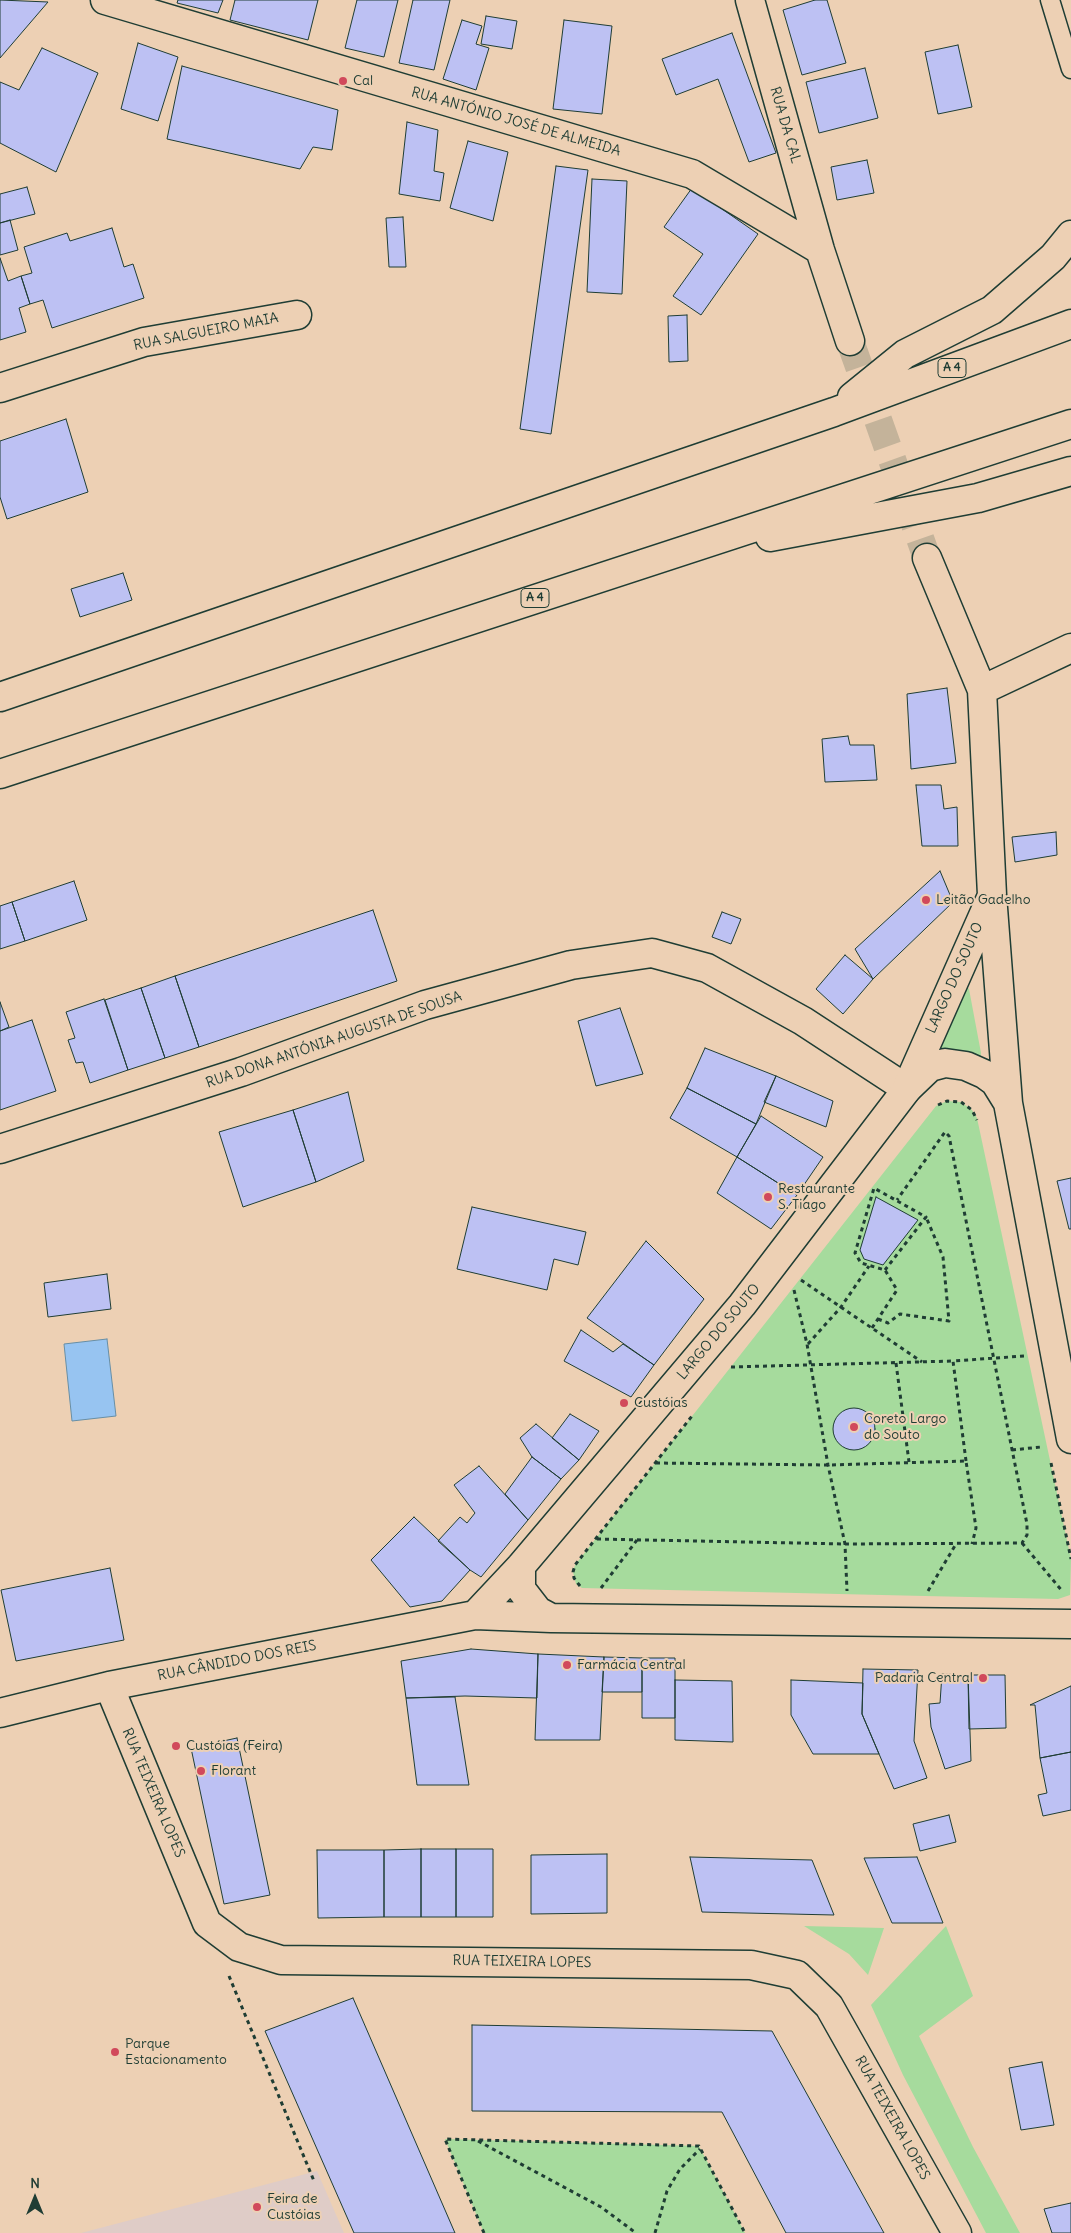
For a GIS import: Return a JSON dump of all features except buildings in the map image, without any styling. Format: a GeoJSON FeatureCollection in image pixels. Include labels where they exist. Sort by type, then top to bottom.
{"type":"FeatureCollection","features":[{"type":"Feature","properties":{"kind":"main road","name":"RUA ANTÓNIO JOSÉ DE ALMEIDA"},"geometry":{"type":"LineString","coordinates":[[105,0],[692,174],[820,250]]}},
{"type":"Feature","properties":{"kind":"main road","name":"RUA DA CAL"},"geometry":{"type":"LineString","coordinates":[[750,0],[820,250]]}},
{"type":"Feature","properties":{"kind":"main road"},"geometry":{"type":"LineString","coordinates":[[834,412],[905,354],[992,310],[1053,256],[1071,235]]}},
{"type":"Feature","properties":{"kind":"main road"},"geometry":{"type":"LineString","coordinates":[[820,250],[850,341]]}},
{"type":"Feature","properties":{"kind":"main road","name":"RUA SALGUEIRO MAIA"},"geometry":{"type":"LineString","coordinates":[[0,388],[144,342],[297,315]]}},
{"type":"Feature","properties":{"kind":"main road","name":"A 4"},"geometry":{"type":"LineString","coordinates":[[0,697],[834,412],[1071,324]]}},
{"type":"Feature","properties":{"kind":"main road","name":"A 4"},"geometry":{"type":"LineString","coordinates":[[0,774],[1071,424]]}},
{"type":"Feature","properties":{"kind":"main road"},"geometry":{"type":"LineString","coordinates":[[663,556],[978,498],[1071,471]]}},
{"type":"Feature","properties":{"kind":"main road"},"geometry":{"type":"LineString","coordinates":[[927,558],[982,690],[992,895]]}},
{"type":"Feature","properties":{"kind":"main road"},"geometry":{"type":"LineString","coordinates":[[982,690],[1071,648]]}},
{"type":"Feature","properties":{"kind":"main road","name":"LARGO DO SOUTO"},"geometry":{"type":"LineString","coordinates":[[907,1089],[992,895]]}},
{"type":"Feature","properties":{"kind":"main road","name":"LARGO DO SOUTO"},"geometry":{"type":"LineString","coordinates":[[992,895],[1008,1104],[1051,1353],[1059,1443]]}},
{"type":"Feature","properties":{"kind":"main road","name":"RUA DONA ANTÓNIA AUGUSTA DE SOUSA"},"geometry":{"type":"LineString","coordinates":[[0,1149],[241,1072],[425,1005],[571,965],[652,953],[707,968],[803,1021],[907,1089]]}},
{"type":"Feature","properties":{"kind":"main road","name":"LARGO DO SOUTO"},"geometry":{"type":"LineString","coordinates":[[475,1615],[521,1566],[742,1305],[907,1089],[930,1067],[945,1063],[959,1065],[984,1074],[995,1082],[1008,1104]]}},
{"type":"Feature","properties":{"kind":"main road"},"geometry":{"type":"LineString","coordinates":[[521,1566],[521,1589],[538,1611],[551,1618]]}},
{"type":"Feature","properties":{"kind":"main road"},"geometry":{"type":"LineString","coordinates":[[475,1615],[551,1618],[1071,1624]]}},
{"type":"Feature","properties":{"kind":"main road","name":"RUA CÂNDIDO DOS REIS"},"geometry":{"type":"LineString","coordinates":[[0,1713],[109,1686],[475,1615]]}},
{"type":"Feature","properties":{"kind":"main road","name":"RUA TEIXEIRA LOPES"},"geometry":{"type":"LineString","coordinates":[[109,1686],[208,1923],[239,1946],[281,1960],[751,1965],[797,1975],[829,2006],[957,2233]]}},
{"type":"Feature","properties":{"kind":"lane"},"geometry":{"type":"LineString","coordinates":[[1050,0],[1071,69]]}},
{"type":"Feature","properties":{"kind":"path"},"geometry":{"type":"LineString","coordinates":[[897,1200],[945,1132],[949,1136],[1027,1524],[1027,1535],[1022,1543]]}},
{"type":"Feature","properties":{"kind":"path"},"geometry":{"type":"LineString","coordinates":[[865,1196],[877,1181]]}},
{"type":"Feature","properties":{"kind":"path"},"geometry":{"type":"LineString","coordinates":[[872,1328],[878,1319],[898,1290],[885,1270],[861,1262],[855,1254],[874,1188],[926,1217],[943,1257],[948,1321],[900,1314],[888,1323],[878,1319]]}},
{"type":"Feature","properties":{"kind":"path"},"geometry":{"type":"LineString","coordinates":[[885,1270],[926,1217]]}},
{"type":"Feature","properties":{"kind":"path"},"geometry":{"type":"LineString","coordinates":[[807,1344],[841,1307],[869,1266]]}},
{"type":"Feature","properties":{"kind":"path"},"geometry":{"type":"LineString","coordinates":[[788,1295],[806,1272]]}},
{"type":"Feature","properties":{"kind":"path"},"geometry":{"type":"LineString","coordinates":[[800,1279],[922,1362]]}},
{"type":"Feature","properties":{"kind":"path"},"geometry":{"type":"LineString","coordinates":[[794,1288],[807,1344],[828,1465],[845,1544],[847,1594]]}},
{"type":"Feature","properties":{"kind":"path"},"geometry":{"type":"LineString","coordinates":[[731,1367],[953,1361],[1051,1353]]}},
{"type":"Feature","properties":{"kind":"path"},"geometry":{"type":"LineString","coordinates":[[726,1374],[737,1360]]}},
{"type":"Feature","properties":{"kind":"path"},"geometry":{"type":"LineString","coordinates":[[953,1361],[976,1528],[972,1544]]}},
{"type":"Feature","properties":{"kind":"path"},"geometry":{"type":"LineString","coordinates":[[896,1363],[908,1462]]}},
{"type":"Feature","properties":{"kind":"path"},"geometry":{"type":"LineString","coordinates":[[582,1588],[576,1584],[573,1572],[596,1539],[693,1415]]}},
{"type":"Feature","properties":{"kind":"path"},"geometry":{"type":"LineString","coordinates":[[1012,1450],[1059,1443]]}},
{"type":"Feature","properties":{"kind":"path"},"geometry":{"type":"LineString","coordinates":[[656,1463],[828,1465],[966,1461]]}},
{"type":"Feature","properties":{"kind":"path"},"geometry":{"type":"LineString","coordinates":[[596,1539],[845,1544],[1022,1543]]}},
{"type":"Feature","properties":{"kind":"path"},"geometry":{"type":"LineString","coordinates":[[610,1589],[600,1588],[637,1540]]}},
{"type":"Feature","properties":{"kind":"path"},"geometry":{"type":"LineString","coordinates":[[1022,1543],[1067,1596]]}},
{"type":"Feature","properties":{"kind":"path"},"geometry":{"type":"LineString","coordinates":[[925,1596],[956,1544]]}},
{"type":"Feature","properties":{"kind":"path"},"geometry":{"type":"LineString","coordinates":[[227,1970],[314,2181]]}},
{"type":"Feature","properties":{"kind":"path"},"geometry":{"type":"LineString","coordinates":[[484,2233],[445,2139],[698,2146],[745,2233]]}},
{"type":"Feature","properties":{"kind":"path"},"geometry":{"type":"LineString","coordinates":[[478,2140],[601,2207],[636,2233]]}},
{"type":"Feature","properties":{"kind":"path"},"geometry":{"type":"LineString","coordinates":[[655,2233],[667,2191],[680,2169],[700,2149]]}},
{"type":"Feature","properties":{"kind":"shaded area","name":"Feira de Custóias"},"geometry":{"type":"Polygon","coordinates":[[[317,2171],[344,2233],[81,2233],[279,2181],[317,2171]]]}},
{"type":"Feature","properties":{"kind":"green space"},"geometry":{"type":"Polygon","coordinates":[[[964,983],[969,989],[981,1053],[980,1060],[942,1050],[941,1043],[964,983]]]}},
{"type":"Feature","properties":{"kind":"green space"},"geometry":{"type":"Polygon","coordinates":[[[947,1101],[961,1102],[972,1110],[977,1118],[1071,1559],[1070,1595],[1058,1599],[582,1588],[576,1584],[573,1572],[575,1565],[936,1106],[947,1101]]]}},
{"type":"Feature","properties":{"kind":"green space"},"geometry":{"type":"Polygon","coordinates":[[[804,1926],[884,1928],[868,1975],[849,1954],[804,1926]]]}},
{"type":"Feature","properties":{"kind":"green space"},"geometry":{"type":"Polygon","coordinates":[[[946,1926],[973,1996],[919,2036],[973,2147],[1020,2233],[986,2233],[903,2075],[871,2005],[946,1926]]]}},
{"type":"Feature","properties":{"kind":"green space"},"geometry":{"type":"Polygon","coordinates":[[[445,2139],[699,2146],[745,2233],[484,2233],[445,2139]]]}},
{"type":"Feature","properties":{"kind":"water"},"geometry":{"type":"Polygon","coordinates":[[[107,1339],[116,1416],[72,1421],[64,1344],[107,1339]]]}},
{"type":"Feature","properties":{"kind":"tunnel"},"geometry":{"type":"LineString","coordinates":[[850,341],[927,558]]}},
{"type":"Feature","properties":{"kind":"place","name":"Cal"},"geometry":{"type":"Point","coordinates":[343,81]}},
{"type":"Feature","properties":{"kind":"place","name":"Leitão Gadelho"},"geometry":{"type":"Point","coordinates":[926,900]}},
{"type":"Feature","properties":{"kind":"place","name":"Restaurante S. Tiago"},"geometry":{"type":"Point","coordinates":[768,1197]}},
{"type":"Feature","properties":{"kind":"place","name":"Custóias"},"geometry":{"type":"Point","coordinates":[624,1403]}},
{"type":"Feature","properties":{"kind":"place","name":"Coreto Largo do Souto"},"geometry":{"type":"Point","coordinates":[854,1427]}},
{"type":"Feature","properties":{"kind":"place","name":"Farmácia Central"},"geometry":{"type":"Point","coordinates":[567,1665]}},
{"type":"Feature","properties":{"kind":"place","name":"Padaria Central"},"geometry":{"type":"Point","coordinates":[983,1678]}},
{"type":"Feature","properties":{"kind":"place","name":"Custóias (Feira)"},"geometry":{"type":"Point","coordinates":[176,1746]}},
{"type":"Feature","properties":{"kind":"place","name":"Florant"},"geometry":{"type":"Point","coordinates":[201,1771]}},
{"type":"Feature","properties":{"kind":"place","name":"Parque Estacionamento"},"geometry":{"type":"Point","coordinates":[115,2052]}},
{"type":"Feature","properties":{"kind":"place","name":"Feira de Custóias"},"geometry":{"type":"Point","coordinates":[257,2207]}}]}
